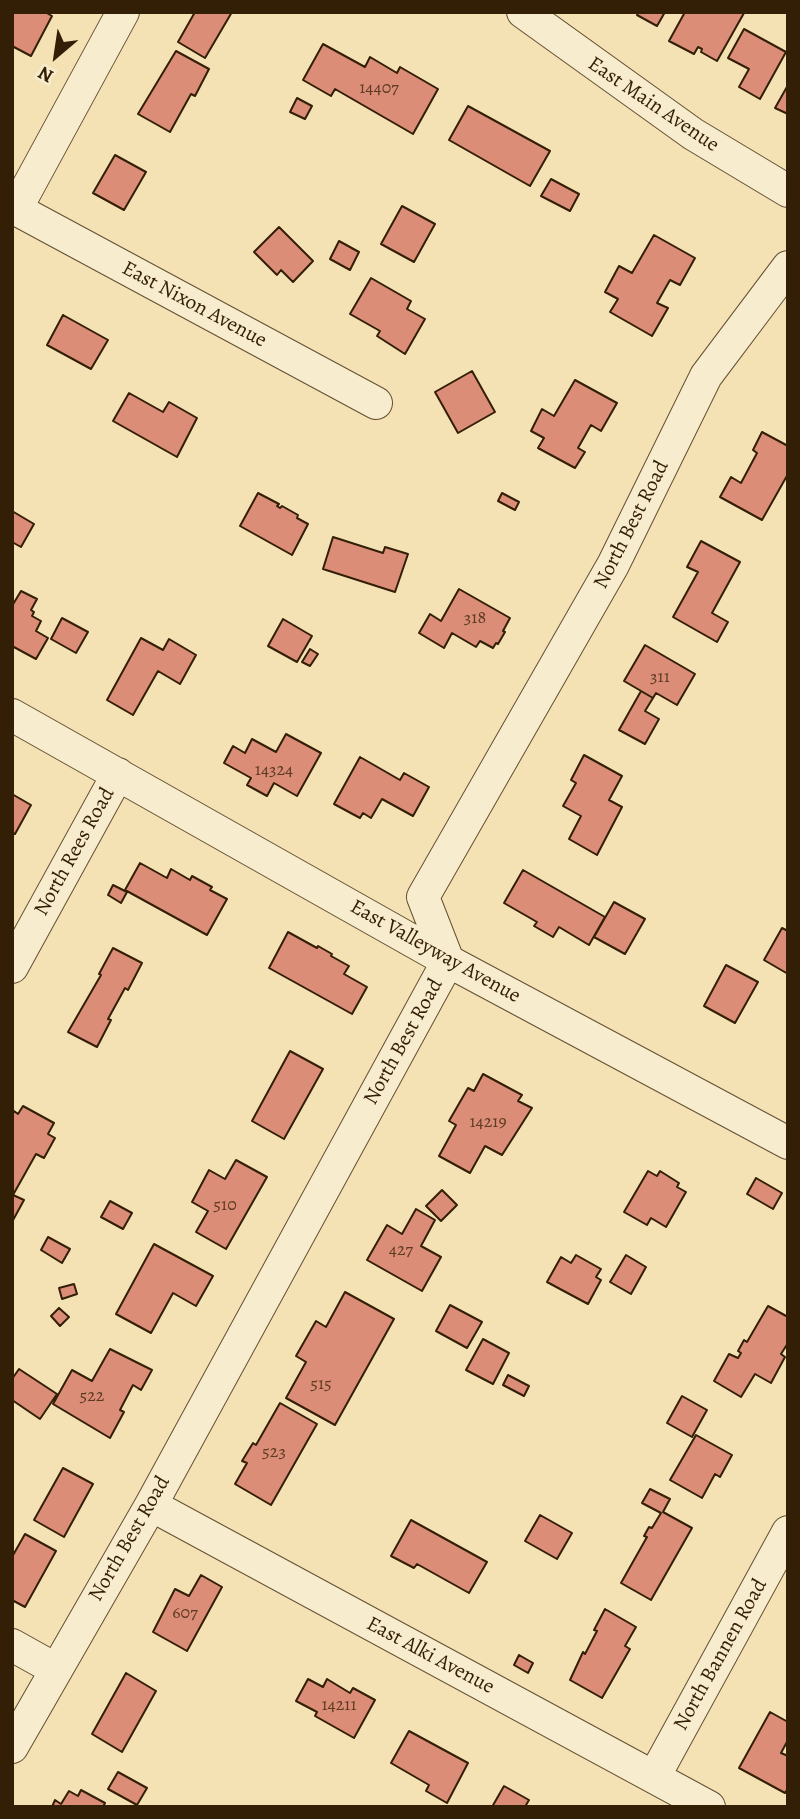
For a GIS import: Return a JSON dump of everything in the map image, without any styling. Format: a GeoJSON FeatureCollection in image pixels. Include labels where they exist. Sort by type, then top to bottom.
{"type":"FeatureCollection","features":[{"type":"Feature","properties":{"kind":"street"},"geometry":{"type":"LineString","coordinates":[[14,208],[123,12]]}},
{"type":"Feature","properties":{"kind":"street","name":"East Main Avenue"},"geometry":{"type":"LineString","coordinates":[[523,12],[693,134],[788,191]]}},
{"type":"Feature","properties":{"kind":"street","name":"East Nixon Avenue"},"geometry":{"type":"LineString","coordinates":[[14,208],[376,403]]}},
{"type":"Feature","properties":{"kind":"street","name":"North Best Road"},"geometry":{"type":"LineString","coordinates":[[12,1747],[151,1505],[448,961],[423,897],[613,565],[706,376],[788,267]]}},
{"type":"Feature","properties":{"kind":"street","name":"East Valleyway Avenue"},"geometry":{"type":"LineString","coordinates":[[12,715],[448,961],[788,1143]]}},
{"type":"Feature","properties":{"kind":"street","name":"North Rees Road"},"geometry":{"type":"LineString","coordinates":[[12,967],[118,774]]}},
{"type":"Feature","properties":{"kind":"street","name":"East Alki Avenue"},"geometry":{"type":"LineString","coordinates":[[151,1505],[709,1807]]}},
{"type":"Feature","properties":{"kind":"street","name":"North Bannen Road"},"geometry":{"type":"LineString","coordinates":[[654,1777],[788,1532]]}},
{"type":"Feature","properties":{"kind":"street"},"geometry":{"type":"LineString","coordinates":[[12,1645],[55,1669]]}},
{"type":"Feature","properties":{"kind":"building"},"geometry":{"type":"Polygon","coordinates":[[[13,12],[45,12],[52,16],[31,56],[12,46],[13,12]]]}},
{"type":"Feature","properties":{"kind":"building"},"geometry":{"type":"Polygon","coordinates":[[[195,12],[232,12],[205,58],[178,42],[195,12]]]}},
{"type":"Feature","properties":{"kind":"building"},"geometry":{"type":"Polygon","coordinates":[[[639,12],[665,12],[657,26],[637,15],[639,12]]]}},
{"type":"Feature","properties":{"kind":"building"},"geometry":{"type":"Polygon","coordinates":[[[685,12],[744,13],[717,61],[701,52],[702,49],[698,47],[694,54],[669,41],[685,12]]]}},
{"type":"Feature","properties":{"kind":"building"},"geometry":{"type":"Polygon","coordinates":[[[744,29],[786,52],[760,99],[739,87],[749,69],[728,58],[744,29]]]}},
{"type":"Feature","properties":{"kind":"building"},"geometry":{"type":"Polygon","coordinates":[[[323,44],[365,67],[370,57],[397,73],[400,67],[438,89],[413,134],[335,89],[331,96],[303,80],[323,44]]]}},
{"type":"Feature","properties":{"kind":"building"},"geometry":{"type":"Polygon","coordinates":[[[176,51],[209,69],[195,96],[191,94],[170,132],[138,114],[176,51]]]}},
{"type":"Feature","properties":{"kind":"building"},"geometry":{"type":"Polygon","coordinates":[[[788,85],[788,114],[775,108],[788,85]]]}},
{"type":"Feature","properties":{"kind":"building"},"geometry":{"type":"Polygon","coordinates":[[[297,98],[312,106],[305,119],[290,112],[297,98]]]}},
{"type":"Feature","properties":{"kind":"building"},"geometry":{"type":"Polygon","coordinates":[[[468,106],[550,151],[530,186],[449,140],[468,106]]]}},
{"type":"Feature","properties":{"kind":"building"},"geometry":{"type":"Polygon","coordinates":[[[115,155],[146,172],[124,210],[93,193],[115,155]]]}},
{"type":"Feature","properties":{"kind":"building"},"geometry":{"type":"Polygon","coordinates":[[[551,179],[579,194],[570,211],[541,196],[551,179]]]}},
{"type":"Feature","properties":{"kind":"building"},"geometry":{"type":"Polygon","coordinates":[[[402,206],[435,224],[414,262],[381,244],[402,206]]]}},
{"type":"Feature","properties":{"kind":"building"},"geometry":{"type":"Polygon","coordinates":[[[279,227],[313,261],[293,282],[281,270],[277,275],[254,252],[279,227]]]}},
{"type":"Feature","properties":{"kind":"building"},"geometry":{"type":"Polygon","coordinates":[[[654,235],[695,258],[680,285],[670,280],[657,303],[668,308],[652,336],[610,312],[618,299],[605,292],[619,266],[632,273],[654,235]]]}},
{"type":"Feature","properties":{"kind":"building"},"geometry":{"type":"Polygon","coordinates":[[[339,241],[359,252],[350,270],[330,259],[339,241]]]}},
{"type":"Feature","properties":{"kind":"building"},"geometry":{"type":"Polygon","coordinates":[[[371,278],[411,301],[407,309],[425,319],[405,354],[377,336],[380,331],[350,314],[371,278]]]}},
{"type":"Feature","properties":{"kind":"building"},"geometry":{"type":"Polygon","coordinates":[[[63,315],[108,340],[91,369],[47,345],[63,315]]]}},
{"type":"Feature","properties":{"kind":"building"},"geometry":{"type":"Polygon","coordinates":[[[472,371],[495,412],[458,433],[435,392],[472,371]]]}},
{"type":"Feature","properties":{"kind":"building"},"geometry":{"type":"Polygon","coordinates":[[[575,380],[617,403],[601,431],[591,425],[578,448],[585,452],[575,468],[538,448],[544,438],[531,431],[542,409],[554,416],[575,380]]]}},
{"type":"Feature","properties":{"kind":"building"},"geometry":{"type":"Polygon","coordinates":[[[129,393],[163,412],[169,402],[197,418],[177,457],[113,421],[129,393]]]}},
{"type":"Feature","properties":{"kind":"building"},"geometry":{"type":"Polygon","coordinates":[[[762,432],[788,446],[788,474],[762,520],[720,497],[731,477],[741,483],[757,453],[753,450],[762,432]]]}},
{"type":"Feature","properties":{"kind":"building"},"geometry":{"type":"Polygon","coordinates":[[[258,493],[279,504],[277,506],[280,508],[282,506],[298,515],[297,518],[308,524],[292,555],[240,526],[258,493]]]}},
{"type":"Feature","properties":{"kind":"building"},"geometry":{"type":"Polygon","coordinates":[[[502,493],[519,502],[515,510],[498,501],[502,493]]]}},
{"type":"Feature","properties":{"kind":"building"},"geometry":{"type":"Polygon","coordinates":[[[12,511],[34,524],[21,547],[12,542],[12,511]]]}},
{"type":"Feature","properties":{"kind":"building"},"geometry":{"type":"Polygon","coordinates":[[[333,537],[383,553],[385,547],[408,554],[395,592],[323,569],[333,537]]]}},
{"type":"Feature","properties":{"kind":"building"},"geometry":{"type":"Polygon","coordinates":[[[701,541],[740,562],[712,613],[728,622],[717,642],[673,617],[698,572],[687,567],[701,541]]]}},
{"type":"Feature","properties":{"kind":"building"},"geometry":{"type":"Polygon","coordinates":[[[459,589],[510,618],[503,631],[505,632],[493,648],[480,641],[476,647],[452,633],[444,648],[419,633],[430,614],[441,621],[459,589]]]}},
{"type":"Feature","properties":{"kind":"building"},"geometry":{"type":"Polygon","coordinates":[[[21,591],[37,599],[31,610],[34,612],[32,616],[41,621],[36,631],[48,638],[36,659],[12,646],[12,606],[21,591]]]}},
{"type":"Feature","properties":{"kind":"building"},"geometry":{"type":"Polygon","coordinates":[[[62,618],[88,632],[76,653],[51,639],[62,618]]]}},
{"type":"Feature","properties":{"kind":"building"},"geometry":{"type":"Polygon","coordinates":[[[283,619],[312,636],[297,662],[268,646],[283,619]]]}},
{"type":"Feature","properties":{"kind":"building"},"geometry":{"type":"Polygon","coordinates":[[[141,638],[163,650],[169,639],[196,655],[180,684],[158,671],[133,715],[107,700],[141,638]]]}},
{"type":"Feature","properties":{"kind":"building"},"geometry":{"type":"Polygon","coordinates":[[[645,645],[695,674],[677,705],[656,693],[653,698],[624,681],[645,645]]]}},
{"type":"Feature","properties":{"kind":"building"},"geometry":{"type":"Polygon","coordinates":[[[310,649],[318,654],[310,666],[302,662],[310,649]]]}},
{"type":"Feature","properties":{"kind":"building"},"geometry":{"type":"Polygon","coordinates":[[[641,691],[653,698],[645,711],[659,719],[645,744],[619,730],[641,691]]]}},
{"type":"Feature","properties":{"kind":"building"},"geometry":{"type":"Polygon","coordinates":[[[286,734],[321,753],[297,796],[274,783],[267,796],[247,785],[251,778],[224,763],[233,746],[245,753],[252,739],[276,752],[286,734]]]}},
{"type":"Feature","properties":{"kind":"building"},"geometry":{"type":"Polygon","coordinates":[[[584,755],[622,776],[609,800],[622,807],[597,855],[569,839],[581,816],[563,806],[576,783],[571,780],[584,755]]]}},
{"type":"Feature","properties":{"kind":"building"},"geometry":{"type":"Polygon","coordinates":[[[360,757],[400,780],[404,773],[429,787],[413,816],[382,799],[371,818],[363,813],[360,818],[334,804],[360,757]]]}},
{"type":"Feature","properties":{"kind":"building"},"geometry":{"type":"Polygon","coordinates":[[[12,794],[31,805],[15,834],[12,833],[12,794]]]}},
{"type":"Feature","properties":{"kind":"building"},"geometry":{"type":"Polygon","coordinates":[[[140,863],[167,878],[171,869],[190,880],[192,876],[227,899],[207,935],[125,890],[140,863]]]}},
{"type":"Feature","properties":{"kind":"building"},"geometry":{"type":"Polygon","coordinates":[[[523,870],[605,917],[589,945],[559,927],[553,937],[534,926],[537,922],[504,903],[523,870]]]}},
{"type":"Feature","properties":{"kind":"building"},"geometry":{"type":"Polygon","coordinates":[[[113,885],[127,892],[121,903],[108,895],[113,885]]]}},
{"type":"Feature","properties":{"kind":"building"},"geometry":{"type":"Polygon","coordinates":[[[614,902],[645,919],[625,954],[594,937],[614,902]]]}},
{"type":"Feature","properties":{"kind":"building"},"geometry":{"type":"Polygon","coordinates":[[[782,928],[788,931],[788,974],[764,960],[782,928]]]}},
{"type":"Feature","properties":{"kind":"building"},"geometry":{"type":"Polygon","coordinates":[[[288,932],[332,954],[331,956],[349,966],[344,974],[367,987],[352,1014],[269,968],[288,932]]]}},
{"type":"Feature","properties":{"kind":"building"},"geometry":{"type":"Polygon","coordinates":[[[113,948],[142,963],[108,1019],[111,1020],[97,1047],[68,1032],[101,975],[99,974],[113,948]]]}},
{"type":"Feature","properties":{"kind":"building"},"geometry":{"type":"Polygon","coordinates":[[[726,965],[758,982],[735,1023],[704,1006],[726,965]]]}},
{"type":"Feature","properties":{"kind":"building"},"geometry":{"type":"Polygon","coordinates":[[[290,1051],[323,1069],[284,1139],[252,1121],[290,1051]]]}},
{"type":"Feature","properties":{"kind":"building"},"geometry":{"type":"Polygon","coordinates":[[[483,1074],[522,1095],[518,1101],[532,1108],[502,1155],[485,1146],[470,1173],[439,1156],[456,1125],[449,1121],[468,1088],[474,1091],[483,1074]]]}},
{"type":"Feature","properties":{"kind":"building"},"geometry":{"type":"Polygon","coordinates":[[[23,1106],[54,1123],[48,1134],[55,1138],[44,1158],[36,1154],[13,1195],[24,1200],[12,1222],[12,1114],[14,1111],[18,1114],[23,1106]]]}},
{"type":"Feature","properties":{"kind":"building"},"geometry":{"type":"Polygon","coordinates":[[[236,1160],[267,1177],[226,1249],[196,1232],[208,1211],[192,1202],[209,1170],[225,1179],[236,1160]]]}},
{"type":"Feature","properties":{"kind":"building"},"geometry":{"type":"Polygon","coordinates":[[[648,1171],[657,1176],[660,1171],[679,1183],[677,1187],[686,1192],[666,1227],[651,1218],[647,1225],[624,1212],[648,1171]]]}},
{"type":"Feature","properties":{"kind":"building"},"geometry":{"type":"Polygon","coordinates":[[[756,1178],[782,1193],[773,1209],[747,1194],[756,1178]]]}},
{"type":"Feature","properties":{"kind":"building"},"geometry":{"type":"Polygon","coordinates":[[[442,1190],[457,1205],[441,1221],[426,1206],[442,1190]]]}},
{"type":"Feature","properties":{"kind":"building"},"geometry":{"type":"Polygon","coordinates":[[[110,1201],[132,1213],[123,1229],[101,1217],[110,1201]]]}},
{"type":"Feature","properties":{"kind":"building"},"geometry":{"type":"Polygon","coordinates":[[[416,1209],[435,1220],[421,1246],[441,1257],[422,1291],[367,1260],[387,1225],[402,1234],[416,1209]]]}},
{"type":"Feature","properties":{"kind":"building"},"geometry":{"type":"Polygon","coordinates":[[[48,1237],[70,1249],[62,1263],[41,1250],[48,1237]]]}},
{"type":"Feature","properties":{"kind":"building"},"geometry":{"type":"Polygon","coordinates":[[[154,1244],[213,1276],[196,1306],[173,1293],[151,1333],[116,1314],[154,1244]]]}},
{"type":"Feature","properties":{"kind":"building"},"geometry":{"type":"Polygon","coordinates":[[[576,1255],[601,1269],[596,1277],[601,1280],[588,1304],[547,1282],[561,1257],[571,1263],[576,1255]]]}},
{"type":"Feature","properties":{"kind":"building"},"geometry":{"type":"Polygon","coordinates":[[[626,1255],[646,1267],[631,1294],[610,1282],[626,1255]]]}},
{"type":"Feature","properties":{"kind":"building"},"geometry":{"type":"Polygon","coordinates":[[[74,1284],[77,1294],[62,1299],[59,1288],[74,1284]]]}},
{"type":"Feature","properties":{"kind":"building"},"geometry":{"type":"Polygon","coordinates":[[[345,1292],[394,1319],[335,1425],[286,1398],[306,1362],[296,1356],[316,1321],[326,1327],[345,1292]]]}},
{"type":"Feature","properties":{"kind":"building"},"geometry":{"type":"Polygon","coordinates":[[[450,1305],[482,1322],[467,1348],[436,1331],[450,1305]]]}},
{"type":"Feature","properties":{"kind":"building"},"geometry":{"type":"Polygon","coordinates":[[[768,1306],[788,1317],[788,1343],[781,1354],[785,1357],[771,1383],[755,1374],[741,1397],[714,1381],[729,1354],[738,1358],[741,1353],[738,1351],[744,1340],[747,1342],[768,1306]]]}},
{"type":"Feature","properties":{"kind":"building"},"geometry":{"type":"Polygon","coordinates":[[[59,1308],[69,1317],[60,1326],[51,1316],[59,1308]]]}},
{"type":"Feature","properties":{"kind":"building"},"geometry":{"type":"Polygon","coordinates":[[[483,1339],[509,1353],[493,1384],[466,1370],[483,1339]]]}},
{"type":"Feature","properties":{"kind":"building"},"geometry":{"type":"Polygon","coordinates":[[[110,1349],[152,1370],[141,1390],[133,1385],[120,1410],[124,1412],[110,1438],[53,1404],[72,1370],[92,1381],[110,1349]]]}},
{"type":"Feature","properties":{"kind":"building"},"geometry":{"type":"Polygon","coordinates":[[[19,1369],[57,1394],[40,1419],[12,1400],[12,1379],[19,1369]]]}},
{"type":"Feature","properties":{"kind":"building"},"geometry":{"type":"Polygon","coordinates":[[[508,1375],[529,1386],[524,1396],[503,1385],[508,1375]]]}},
{"type":"Feature","properties":{"kind":"building"},"geometry":{"type":"Polygon","coordinates":[[[682,1396],[707,1410],[692,1437],[667,1423],[682,1396]]]}},
{"type":"Feature","properties":{"kind":"building"},"geometry":{"type":"Polygon","coordinates":[[[280,1403],[317,1424],[271,1505],[235,1484],[247,1463],[242,1461],[253,1443],[256,1445],[280,1403]]]}},
{"type":"Feature","properties":{"kind":"building"},"geometry":{"type":"Polygon","coordinates":[[[696,1435],[732,1455],[720,1477],[715,1474],[702,1498],[670,1480],[696,1435]]]}},
{"type":"Feature","properties":{"kind":"building"},"geometry":{"type":"Polygon","coordinates":[[[63,1468],[93,1484],[64,1537],[34,1520],[63,1468]]]}},
{"type":"Feature","properties":{"kind":"building"},"geometry":{"type":"Polygon","coordinates":[[[650,1489],[670,1499],[663,1512],[692,1528],[651,1600],[621,1583],[647,1537],[644,1536],[649,1527],[652,1528],[661,1513],[642,1503],[650,1489]]]}},
{"type":"Feature","properties":{"kind":"building"},"geometry":{"type":"Polygon","coordinates":[[[540,1515],[572,1533],[557,1559],[525,1541],[540,1515]]]}},
{"type":"Feature","properties":{"kind":"building"},"geometry":{"type":"Polygon","coordinates":[[[411,1520],[487,1562],[469,1593],[417,1564],[414,1568],[391,1556],[411,1520]]]}},
{"type":"Feature","properties":{"kind":"building"},"geometry":{"type":"Polygon","coordinates":[[[25,1534],[56,1551],[25,1607],[12,1600],[12,1557],[25,1534]]]}},
{"type":"Feature","properties":{"kind":"building"},"geometry":{"type":"Polygon","coordinates":[[[201,1575],[222,1587],[187,1651],[153,1632],[175,1589],[189,1596],[201,1575]]]}},
{"type":"Feature","properties":{"kind":"building"},"geometry":{"type":"Polygon","coordinates":[[[605,1609],[636,1627],[625,1646],[630,1649],[602,1698],[570,1680],[583,1652],[585,1654],[597,1631],[594,1630],[605,1609]]]}},
{"type":"Feature","properties":{"kind":"building"},"geometry":{"type":"Polygon","coordinates":[[[519,1655],[533,1663],[528,1673],[514,1665],[519,1655]]]}},
{"type":"Feature","properties":{"kind":"building"},"geometry":{"type":"Polygon","coordinates":[[[126,1673],[156,1691],[122,1752],[92,1734],[126,1673]]]}},
{"type":"Feature","properties":{"kind":"building"},"geometry":{"type":"Polygon","coordinates":[[[308,1679],[323,1687],[327,1679],[350,1693],[353,1688],[375,1700],[354,1738],[315,1716],[317,1712],[296,1701],[308,1679]]]}},
{"type":"Feature","properties":{"kind":"building"},"geometry":{"type":"Polygon","coordinates":[[[770,1712],[788,1722],[788,1740],[781,1753],[788,1756],[788,1788],[785,1793],[739,1768],[770,1712]]]}},
{"type":"Feature","properties":{"kind":"building"},"geometry":{"type":"Polygon","coordinates":[[[409,1731],[468,1763],[447,1803],[426,1791],[429,1785],[391,1763],[409,1731]]]}},
{"type":"Feature","properties":{"kind":"building"},"geometry":{"type":"Polygon","coordinates":[[[118,1772],[147,1788],[137,1805],[108,1789],[118,1772]]]}},
{"type":"Feature","properties":{"kind":"building"},"geometry":{"type":"Polygon","coordinates":[[[504,1786],[529,1800],[526,1805],[529,1807],[492,1807],[504,1786]]]}},
{"type":"Feature","properties":{"kind":"building"},"geometry":{"type":"Polygon","coordinates":[[[81,1790],[105,1803],[103,1807],[52,1807],[55,1800],[61,1804],[69,1791],[78,1796],[81,1790]]]}}]}
